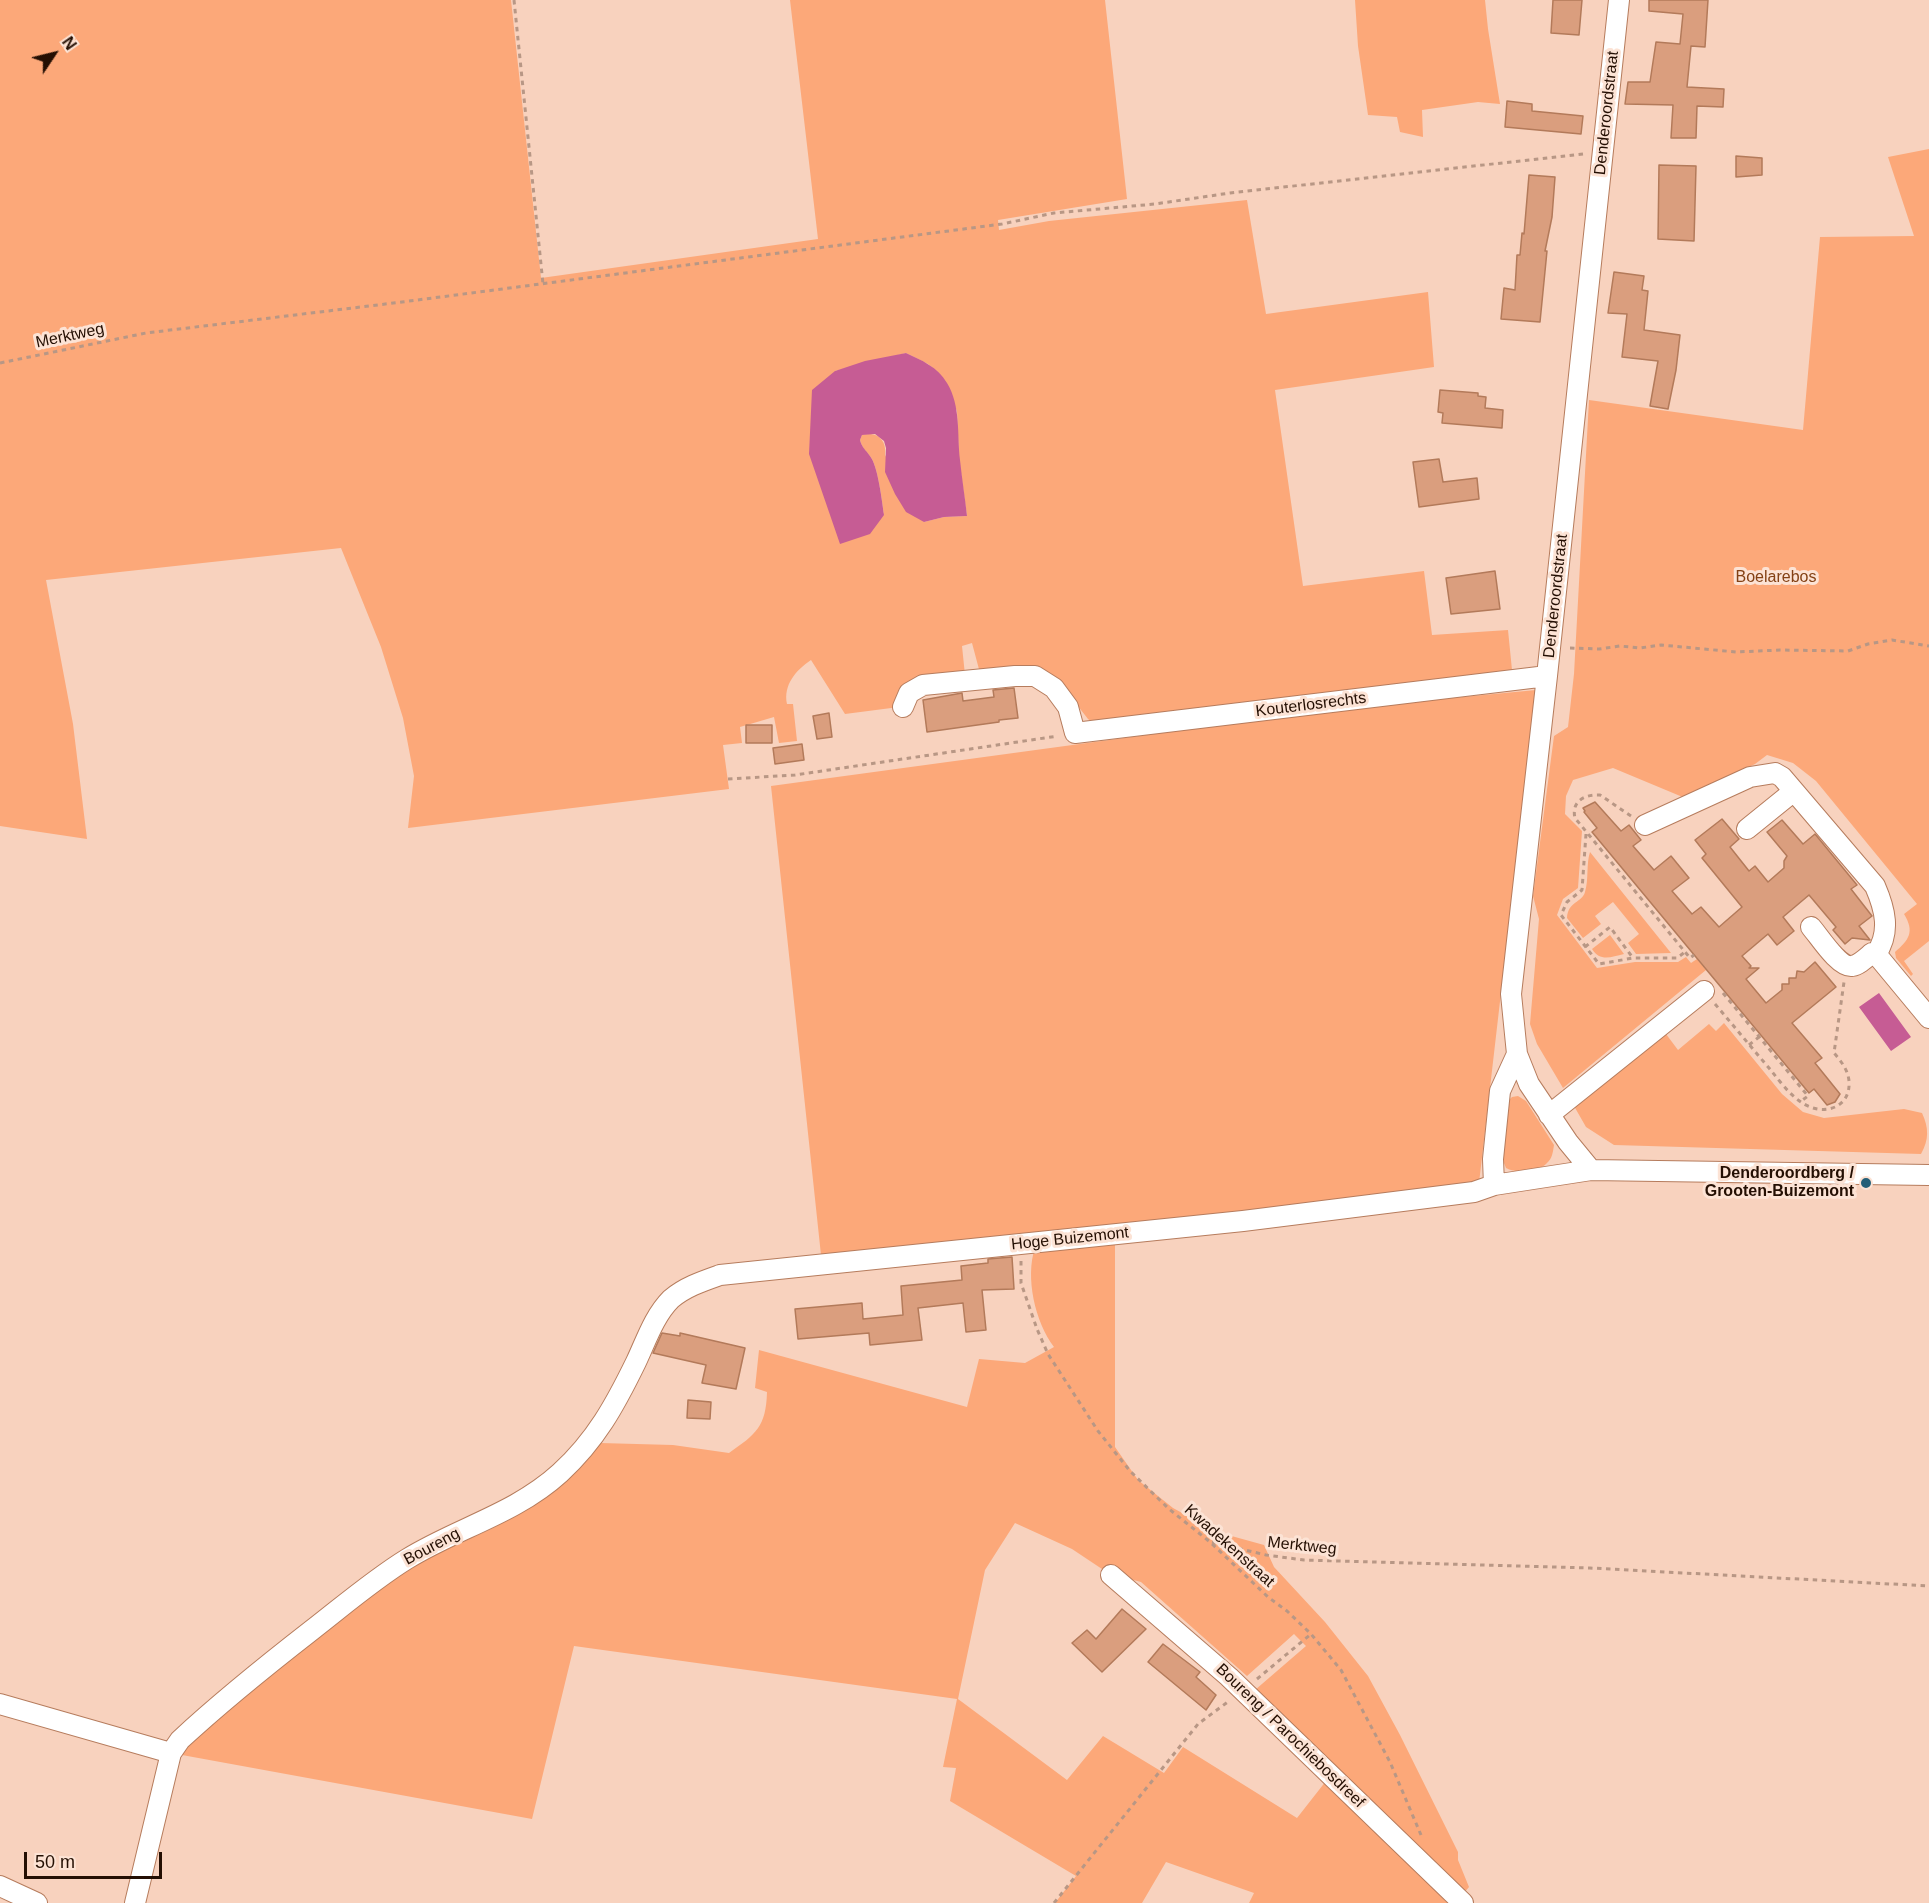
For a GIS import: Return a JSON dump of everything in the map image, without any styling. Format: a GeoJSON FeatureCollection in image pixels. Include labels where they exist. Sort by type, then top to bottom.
{"type":"FeatureCollection","features":[{"type":"Feature","properties":{"kind":"street","name":"Denderoordstraat"},"geometry":{"type":"LineString","coordinates":[[1591,1170],[1549,1115],[1529,1084],[1517,1054],[1511,994],[1619,0]]}},
{"type":"Feature","properties":{"kind":"street"},"geometry":{"type":"LineString","coordinates":[[903,707],[909,693],[923,685],[1035,676],[1054,688],[1068,707],[1075,733]]}},
{"type":"Feature","properties":{"kind":"street","name":"Kouterlosrechts"},"geometry":{"type":"LineString","coordinates":[[1075,733],[1547,676]]}},
{"type":"Feature","properties":{"kind":"street"},"geometry":{"type":"LineString","coordinates":[[1645,825],[1761,774],[1775,773],[1782,777],[1875,886],[1883,905],[1886,928],[1884,943],[1876,954],[1872,954],[1858,964],[1847,966],[1840,962],[1811,927]]}},
{"type":"Feature","properties":{"kind":"street"},"geometry":{"type":"LineString","coordinates":[[1748,829],[1794,791]]}},
{"type":"Feature","properties":{"kind":"street"},"geometry":{"type":"LineString","coordinates":[[1876,954],[1929,1018]]}},
{"type":"Feature","properties":{"kind":"street"},"geometry":{"type":"LineString","coordinates":[[1549,1115],[1713,991]]}},
{"type":"Feature","properties":{"kind":"street"},"geometry":{"type":"LineString","coordinates":[[1494,1185],[1493,1159],[1500,1092],[1517,1054]]}},
{"type":"Feature","properties":{"kind":"street","name":"Hoge Buizemont"},"geometry":{"type":"LineString","coordinates":[[658,1316],[671,1299],[684,1290],[698,1282],[720,1275],[1243,1221],[1474,1192],[1494,1185],[1591,1170],[1929,1176]]}},
{"type":"Feature","properties":{"kind":"street","name":"Boureng"},"geometry":{"type":"LineString","coordinates":[[135,1903],[171,1753],[180,1740],[284,1652],[379,1578],[442,1540],[517,1505],[560,1473],[596,1434],[607,1418],[658,1316]]}},
{"type":"Feature","properties":{"kind":"street","name":"Boureng / Parochiebosdreef"},"geometry":{"type":"LineString","coordinates":[[1111,1575],[1243,1691],[1463,1903]]}},
{"type":"Feature","properties":{"kind":"street"},"geometry":{"type":"LineString","coordinates":[[0,1704],[171,1753]]}},
{"type":"Feature","properties":{"kind":"street"},"geometry":{"type":"LineString","coordinates":[[0,1886],[36,1903]]}},
{"type":"Feature","properties":{"kind":"path"},"geometry":{"type":"LineString","coordinates":[[514,0],[543,284]]}},
{"type":"Feature","properties":{"kind":"path","name":"Merktweg"},"geometry":{"type":"LineString","coordinates":[[0,363],[146,333],[1002,224],[1054,213],[1155,204],[1230,193],[1603,152]]}},
{"type":"Feature","properties":{"kind":"path"},"geometry":{"type":"LineString","coordinates":[[1550,647],[1599,649],[1661,645],[1736,652],[1848,651],[1892,640],[1929,646]]}},
{"type":"Feature","properties":{"kind":"path"},"geometry":{"type":"LineString","coordinates":[[728,779],[795,775],[1075,733]]}},
{"type":"Feature","properties":{"kind":"path"},"geometry":{"type":"LineString","coordinates":[[1645,825],[1600,795],[1589,795],[1579,801],[1574,813],[1575,818],[1586,832],[1690,958],[1694,955]]}},
{"type":"Feature","properties":{"kind":"path"},"geometry":{"type":"LineString","coordinates":[[1586,832],[1582,890],[1567,902],[1561,915],[1599,964],[1633,958],[1677,958],[1685,952]]}},
{"type":"Feature","properties":{"kind":"path"},"geometry":{"type":"LineString","coordinates":[[1585,947],[1610,927],[1633,958]]}},
{"type":"Feature","properties":{"kind":"path"},"geometry":{"type":"LineString","coordinates":[[1713,991],[1749,1045],[1787,1090],[1800,1102],[1821,1111],[1828,1111],[1843,1101],[1849,1083],[1847,1073],[1834,1053],[1847,966]]}},
{"type":"Feature","properties":{"kind":"path"},"geometry":{"type":"LineString","coordinates":[[1713,991],[1759,1037],[1808,1096],[1800,1102]]}},
{"type":"Feature","properties":{"kind":"path"},"geometry":{"type":"LineString","coordinates":[[1749,1045],[1759,1037]]}},
{"type":"Feature","properties":{"kind":"path","name":"Kwadekenstraat"},"geometry":{"type":"LineString","coordinates":[[1022,1244],[1021,1283],[1030,1313],[1048,1354],[1098,1431],[1130,1471],[1169,1509],[1210,1542],[1268,1597],[1287,1611],[1311,1634],[1341,1670],[1390,1762],[1421,1836]]}},
{"type":"Feature","properties":{"kind":"path","name":"Merktweg"},"geometry":{"type":"LineString","coordinates":[[1210,1542],[1266,1555],[1304,1560],[1590,1568],[1929,1586]]}},
{"type":"Feature","properties":{"kind":"path"},"geometry":{"type":"LineString","coordinates":[[1262,1674],[1311,1634]]}},
{"type":"Feature","properties":{"kind":"path"},"geometry":{"type":"LineString","coordinates":[[1054,1903],[1198,1724],[1243,1691]]}},
{"type":"Feature","properties":{"kind":"green space"},"geometry":{"type":"Polygon","coordinates":[[[0,0],[511,0],[541,278],[818,239],[790,0],[1105,0],[1127,199],[998,220],[999,230],[1049,221],[1247,200],[1266,314],[1428,292],[1434,367],[1275,390],[1303,586],[1424,571],[1432,635],[1508,630],[1512,670],[1096,725],[1088,719],[1060,683],[980,673],[972,643],[962,646],[965,675],[899,707],[845,714],[811,660],[796,673],[787,691],[787,704],[793,704],[797,741],[779,743],[774,717],[740,727],[742,743],[723,745],[729,789],[408,828],[414,776],[403,718],[381,647],[341,548],[46,580],[73,724],[87,839],[0,826],[0,0]],[[906,353],[835,371],[884,515],[875,467],[863,448],[860,440],[862,435],[872,434],[883,441],[885,455],[924,522],[944,517],[967,516],[959,459],[957,411],[939,373],[928,364],[906,353]]]}},
{"type":"Feature","properties":{"kind":"green space"},"geometry":{"type":"Polygon","coordinates":[[[1355,0],[1485,0],[1500,104],[1478,102],[1422,110],[1423,137],[1400,132],[1397,117],[1368,115],[1358,46],[1355,0]]]}},
{"type":"Feature","properties":{"kind":"green space","name":"Boelarebos"},"geometry":{"type":"Polygon","coordinates":[[[1929,149],[1929,941],[1904,961],[1913,974],[1911,976],[1896,958],[1895,952],[1904,944],[1910,931],[1904,914],[1917,904],[1816,781],[1793,763],[1767,755],[1755,764],[1685,798],[1613,768],[1573,780],[1566,796],[1565,814],[1582,831],[1578,888],[1563,899],[1557,915],[1597,968],[1635,962],[1678,962],[1686,957],[1691,963],[1697,959],[1706,970],[1563,1088],[1537,1044],[1530,1024],[1539,919],[1533,896],[1554,736],[1568,727],[1574,674],[1589,400],[1803,430],[1820,237],[1914,236],[1888,157],[1929,149]]]}},
{"type":"Feature","properties":{"kind":"green space"},"geometry":{"type":"Polygon","coordinates":[[[1536,690],[1479,1183],[968,1244],[821,1255],[771,786],[1337,709],[1536,690]]]}},
{"type":"Feature","properties":{"kind":"green space"},"geometry":{"type":"Polygon","coordinates":[[[1590,852],[1671,953],[1636,954],[1628,943],[1639,934],[1613,902],[1595,916],[1601,924],[1583,938],[1567,918],[1572,905],[1585,892],[1590,852]]]}},
{"type":"Feature","properties":{"kind":"green space"},"geometry":{"type":"Polygon","coordinates":[[[1610,935],[1624,954],[1606,958],[1599,956],[1592,949],[1610,935]]]}},
{"type":"Feature","properties":{"kind":"green space"},"geometry":{"type":"Polygon","coordinates":[[[1724,1023],[1782,1094],[1803,1112],[1824,1118],[1904,1109],[1922,1113],[1927,1134],[1926,1144],[1921,1154],[1614,1145],[1586,1127],[1574,1106],[1666,1034],[1678,1050],[1709,1024],[1716,1031],[1724,1023]]]}},
{"type":"Feature","properties":{"kind":"green space"},"geometry":{"type":"Polygon","coordinates":[[[1518,1096],[1526,1101],[1554,1145],[1549,1161],[1539,1168],[1527,1171],[1506,1168],[1502,1158],[1508,1101],[1518,1096]]]}},
{"type":"Feature","properties":{"kind":"green space"},"geometry":{"type":"Polygon","coordinates":[[[1115,1241],[1115,1447],[1138,1480],[1173,1508],[1217,1532],[1264,1545],[1274,1567],[1325,1622],[1368,1676],[1458,1852],[1458,1860],[1469,1887],[1463,1894],[1255,1690],[1306,1646],[1294,1634],[1247,1676],[1141,1582],[1108,1573],[1072,1549],[1015,1523],[985,1570],[958,1699],[1067,1780],[1103,1736],[1164,1773],[1183,1747],[1297,1818],[1326,1781],[1452,1903],[1249,1903],[1254,1893],[1166,1862],[1142,1903],[1055,1903],[1076,1876],[950,1801],[956,1768],[943,1767],[957,1699],[574,1646],[532,1819],[182,1755],[192,1738],[337,1621],[428,1558],[493,1528],[535,1504],[600,1443],[673,1445],[729,1453],[753,1435],[762,1422],[767,1392],[755,1388],[759,1350],[967,1407],[979,1359],[1025,1363],[1054,1347],[1042,1325],[1034,1299],[1031,1272],[1035,1248],[1115,1241]]]}},
{"type":"Feature","properties":{"kind":"shaded area"},"geometry":{"type":"Polygon","coordinates":[[[906,353],[934,368],[947,383],[955,401],[967,516],[944,517],[924,522],[906,512],[885,472],[884,441],[875,434],[862,435],[861,443],[875,467],[884,515],[870,534],[840,544],[809,454],[812,390],[835,371],[865,361],[906,353]]]}},
{"type":"Feature","properties":{"kind":"shaded area"},"geometry":{"type":"Polygon","coordinates":[[[1879,993],[1911,1037],[1891,1051],[1859,1007],[1879,993]]]}},
{"type":"Feature","properties":{"kind":"building"},"geometry":{"type":"Polygon","coordinates":[[[1553,0],[1582,0],[1579,35],[1551,33],[1553,0]]]}},
{"type":"Feature","properties":{"kind":"building"},"geometry":{"type":"Polygon","coordinates":[[[1649,0],[1708,0],[1705,47],[1691,46],[1687,87],[1724,89],[1723,107],[1697,106],[1696,138],[1671,138],[1673,105],[1625,104],[1628,82],[1650,82],[1656,42],[1680,44],[1683,14],[1649,11],[1649,0]]]}},
{"type":"Feature","properties":{"kind":"building"},"geometry":{"type":"Polygon","coordinates":[[[1507,101],[1532,104],[1532,111],[1583,116],[1581,134],[1505,127],[1507,101]]]}},
{"type":"Feature","properties":{"kind":"building"},"geometry":{"type":"Polygon","coordinates":[[[1736,156],[1762,158],[1762,175],[1736,177],[1736,156]]]}},
{"type":"Feature","properties":{"kind":"building"},"geometry":{"type":"Polygon","coordinates":[[[1659,165],[1696,166],[1694,241],[1658,239],[1659,165]]]}},
{"type":"Feature","properties":{"kind":"building"},"geometry":{"type":"Polygon","coordinates":[[[1529,175],[1555,177],[1552,217],[1545,251],[1547,251],[1540,322],[1501,319],[1504,288],[1515,290],[1517,255],[1520,255],[1522,233],[1524,234],[1529,175]]]}},
{"type":"Feature","properties":{"kind":"building"},"geometry":{"type":"Polygon","coordinates":[[[1614,272],[1644,276],[1642,290],[1648,291],[1644,330],[1680,335],[1668,409],[1650,406],[1658,361],[1622,357],[1627,314],[1608,313],[1614,272]]]}},
{"type":"Feature","properties":{"kind":"building"},"geometry":{"type":"Polygon","coordinates":[[[1440,390],[1478,393],[1478,396],[1486,397],[1485,408],[1503,410],[1502,428],[1442,423],[1443,413],[1438,412],[1440,390]]]}},
{"type":"Feature","properties":{"kind":"building"},"geometry":{"type":"Polygon","coordinates":[[[1439,459],[1443,482],[1477,478],[1479,499],[1419,507],[1413,462],[1439,459]]]}},
{"type":"Feature","properties":{"kind":"building"},"geometry":{"type":"Polygon","coordinates":[[[1495,571],[1500,609],[1451,614],[1446,578],[1495,571]]]}},
{"type":"Feature","properties":{"kind":"building"},"geometry":{"type":"Polygon","coordinates":[[[1014,688],[1018,718],[927,732],[923,700],[962,693],[963,701],[994,697],[993,690],[1014,688]]]}},
{"type":"Feature","properties":{"kind":"building"},"geometry":{"type":"Polygon","coordinates":[[[829,713],[832,737],[817,739],[813,716],[829,713]]]}},
{"type":"Feature","properties":{"kind":"building"},"geometry":{"type":"Polygon","coordinates":[[[746,725],[772,725],[772,743],[746,743],[746,725]]]}},
{"type":"Feature","properties":{"kind":"building"},"geometry":{"type":"Polygon","coordinates":[[[802,744],[804,760],[775,764],[773,748],[802,744]]]}},
{"type":"Feature","properties":{"kind":"building"},"geometry":{"type":"Polygon","coordinates":[[[1595,802],[1621,831],[1629,825],[1641,840],[1633,846],[1654,870],[1671,856],[1689,878],[1672,891],[1692,914],[1701,907],[1719,927],[1742,907],[1702,858],[1706,854],[1695,840],[1722,819],[1739,839],[1730,847],[1749,871],[1755,866],[1768,882],[1784,868],[1787,856],[1767,832],[1782,820],[1803,844],[1815,834],[1857,885],[1851,889],[1872,916],[1859,926],[1870,940],[1852,938],[1845,944],[1833,930],[1836,927],[1809,895],[1783,917],[1794,931],[1777,945],[1768,934],[1742,956],[1751,966],[1749,968],[1759,968],[1746,979],[1766,1003],[1782,990],[1782,984],[1789,984],[1789,978],[1796,978],[1797,971],[1804,972],[1815,962],[1836,987],[1792,1023],[1822,1058],[1815,1063],[1840,1094],[1835,1102],[1827,1105],[1814,1089],[1809,1093],[1592,832],[1597,828],[1583,808],[1595,802]]]}},
{"type":"Feature","properties":{"kind":"building"},"geometry":{"type":"Polygon","coordinates":[[[1012,1257],[1014,1289],[982,1290],[986,1330],[966,1332],[963,1303],[918,1308],[922,1340],[870,1345],[869,1333],[798,1339],[795,1309],[862,1303],[863,1319],[903,1315],[901,1286],[962,1280],[961,1266],[988,1263],[988,1259],[1012,1257]]]}},
{"type":"Feature","properties":{"kind":"building"},"geometry":{"type":"Polygon","coordinates":[[[662,1333],[680,1336],[680,1333],[745,1348],[736,1389],[702,1383],[706,1365],[653,1353],[662,1333]]]}},
{"type":"Feature","properties":{"kind":"building"},"geometry":{"type":"Polygon","coordinates":[[[688,1400],[711,1402],[710,1419],[687,1418],[688,1400]]]}},
{"type":"Feature","properties":{"kind":"building"},"geometry":{"type":"Polygon","coordinates":[[[1122,1609],[1146,1629],[1102,1672],[1072,1643],[1087,1630],[1096,1639],[1122,1609]]]}},
{"type":"Feature","properties":{"kind":"building"},"geometry":{"type":"Polygon","coordinates":[[[1163,1644],[1200,1672],[1196,1677],[1216,1695],[1206,1710],[1148,1662],[1163,1644]]]}},
{"type":"Feature","properties":{"kind":"place","name":"Denderoordberg / Grooten-Buizemont"},"geometry":{"type":"Point","coordinates":[1866,1183]}}]}
